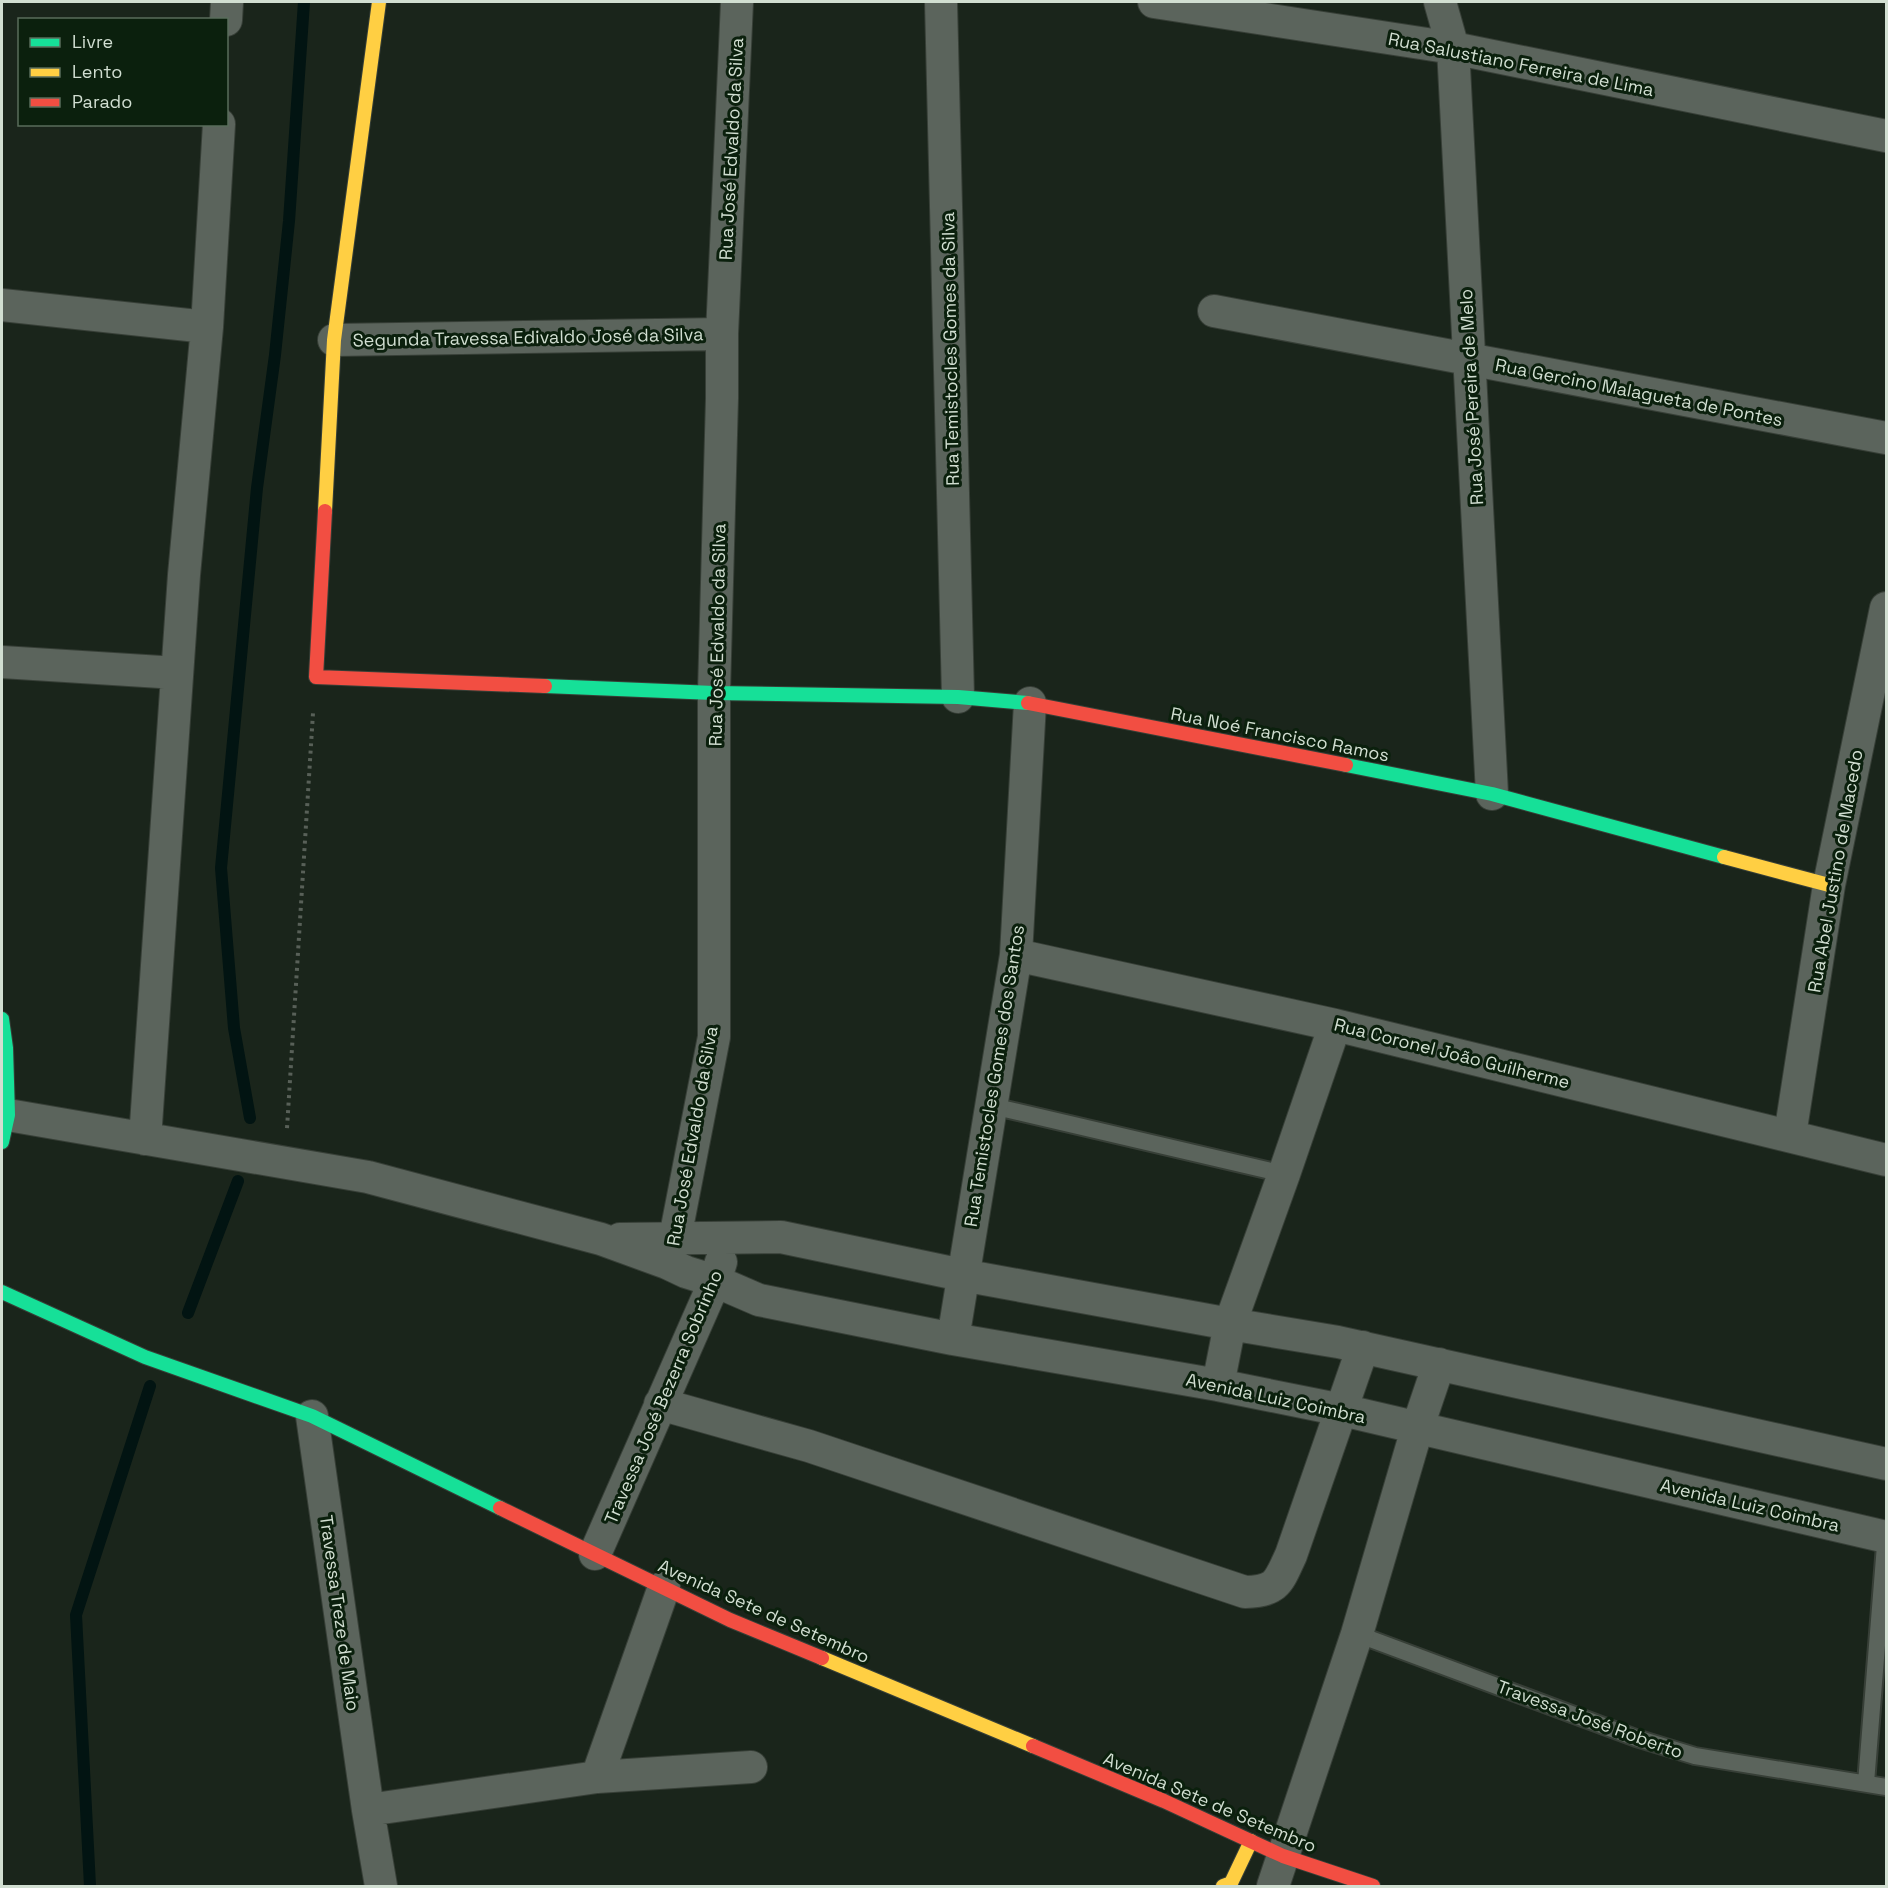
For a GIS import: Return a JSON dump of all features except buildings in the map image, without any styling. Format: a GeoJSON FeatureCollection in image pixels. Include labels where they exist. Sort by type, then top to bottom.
{"type":"FeatureCollection","features":[{"type":"Feature","properties":{"kind":"street"},"geometry":{"type":"LineString","coordinates":[[226,18],[227,2]]}},
{"type":"Feature","properties":{"kind":"street"},"geometry":{"type":"LineString","coordinates":[[316,676],[334,340],[379,2]]}},
{"type":"Feature","properties":{"kind":"street","name":"Rua José Edvaldo da Silva"},"geometry":{"type":"LineString","coordinates":[[671,1251],[714,1036],[714,693],[722,334],[737,2]]}},
{"type":"Feature","properties":{"kind":"street","name":"Rua Temistocles Gomes da Silva"},"geometry":{"type":"LineString","coordinates":[[941,2],[958,697]]}},
{"type":"Feature","properties":{"kind":"street","name":"Rua Salustiano Ferreira de Lima"},"geometry":{"type":"LineString","coordinates":[[1154,2],[1453,48],[1887,136]]}},
{"type":"Feature","properties":{"kind":"street","name":"Rua José Pereira de Melo"},"geometry":{"type":"LineString","coordinates":[[1440,2],[1453,48],[1492,794]]}},
{"type":"Feature","properties":{"kind":"street"},"geometry":{"type":"LineString","coordinates":[[145,1139],[184,575],[207,327],[219,126]]}},
{"type":"Feature","properties":{"kind":"street"},"geometry":{"type":"LineString","coordinates":[[2,305],[207,327]]}},
{"type":"Feature","properties":{"kind":"street","name":"Rua Gercino Malagueta de Pontes"},"geometry":{"type":"LineString","coordinates":[[1214,311],[1469,361],[1887,438]]}},
{"type":"Feature","properties":{"kind":"street","name":"Segunda Travessa Edivaldo José da Silva"},"geometry":{"type":"LineString","coordinates":[[334,340],[722,334]]}},
{"type":"Feature","properties":{"kind":"street","name":"Rua Abel Justino de Macedo"},"geometry":{"type":"LineString","coordinates":[[1790,1136],[1828,885],[1887,608]]}},
{"type":"Feature","properties":{"kind":"street"},"geometry":{"type":"LineString","coordinates":[[2,662],[177,673]]}},
{"type":"Feature","properties":{"kind":"street","name":"Rua Noé Francisco Ramos"},"geometry":{"type":"LineString","coordinates":[[316,676],[714,693],[958,697],[1030,703],[1492,794],[1828,885]]}},
{"type":"Feature","properties":{"kind":"street","name":"Rua Temistocles Gomes dos Santos"},"geometry":{"type":"LineString","coordinates":[[952,1339],[1016,955],[1030,703]]}},
{"type":"Feature","properties":{"kind":"street","name":"Rua Coronel João Guilherme"},"geometry":{"type":"LineString","coordinates":[[1016,955],[1335,1025],[1887,1160]]}},
{"type":"Feature","properties":{"kind":"street"},"geometry":{"type":"LineString","coordinates":[[2,1019],[6,1048],[4,1129]]}},
{"type":"Feature","properties":{"kind":"street"},"geometry":{"type":"LineString","coordinates":[[1218,1385],[1230,1324],[1335,1025]]}},
{"type":"Feature","properties":{"kind":"street","name":"Avenida Luiz Coimbra"},"geometry":{"type":"LineString","coordinates":[[4,1129],[145,1139],[368,1177],[601,1239],[671,1251],[686,1272],[715,1281],[759,1300],[952,1339],[1218,1385],[1342,1410],[1886,1535]]}},
{"type":"Feature","properties":{"kind":"street"},"geometry":{"type":"LineString","coordinates":[[671,1251],[727,1238],[781,1237],[962,1275],[1363,1347],[1887,1464]]}},
{"type":"Feature","properties":{"kind":"street","name":"Travessa José Bezerra Sobrinho"},"geometry":{"type":"LineString","coordinates":[[595,1554],[715,1281],[727,1238]]}},
{"type":"Feature","properties":{"kind":"street","name":"Avenida Sete de Setembro"},"geometry":{"type":"LineString","coordinates":[[2,1292],[146,1357],[312,1416],[730,1620],[1164,1801],[1283,1856],[1373,1887]]}},
{"type":"Feature","properties":{"kind":"street"},"geometry":{"type":"LineString","coordinates":[[660,1404],[809,1446],[1245,1592],[1264,1591],[1280,1580],[1291,1555],[1363,1347]]}},
{"type":"Feature","properties":{"kind":"street"},"geometry":{"type":"LineString","coordinates":[[1273,1887],[1357,1634],[1417,1429],[1439,1364]]}},
{"type":"Feature","properties":{"kind":"street","name":"Travessa Treze de Maio"},"geometry":{"type":"LineString","coordinates":[[312,1416],[368,1810]]}},
{"type":"Feature","properties":{"kind":"street"},"geometry":{"type":"LineString","coordinates":[[597,1777],[664,1587]]}},
{"type":"Feature","properties":{"kind":"street"},"geometry":{"type":"LineString","coordinates":[[381,1887],[368,1810],[597,1777],[751,1767]]}},
{"type":"Feature","properties":{"kind":"street"},"geometry":{"type":"LineString","coordinates":[[1223,1887],[1231,1883],[1251,1841]]}},
{"type":"Feature","properties":{"kind":"lane"},"geometry":{"type":"LineString","coordinates":[[992,1106],[1284,1174]]}},
{"type":"Feature","properties":{"kind":"lane"},"geometry":{"type":"LineString","coordinates":[[1866,1783],[1886,1535]]}},
{"type":"Feature","properties":{"kind":"lane","name":"Travessa José Roberto"},"geometry":{"type":"LineString","coordinates":[[1357,1634],[1636,1738],[1695,1756],[1887,1787]]}},
{"type":"Feature","properties":{"kind":"path"},"geometry":{"type":"LineString","coordinates":[[285,1163],[316,676]]}},
{"type":"Feature","properties":{"kind":"waterway"},"geometry":{"type":"LineString","coordinates":[[250,1118],[234,1028],[221,868],[257,488],[275,355],[289,221],[304,2]]}},
{"type":"Feature","properties":{"kind":"waterway"},"geometry":{"type":"LineString","coordinates":[[188,1313],[238,1181]]}},
{"type":"Feature","properties":{"kind":"waterway"},"geometry":{"type":"LineString","coordinates":[[90,1886],[76,1615],[150,1386]]}},
{"type":"Feature","properties":{"kind":"traffic: fast"},"geometry":{"type":"LineString","coordinates":[[545,686],[714,693],[958,697],[1028,703]]}},
{"type":"Feature","properties":{"kind":"traffic: fast"},"geometry":{"type":"LineString","coordinates":[[1346,765],[1492,794],[1724,857]]}},
{"type":"Feature","properties":{"kind":"traffic: fast"},"geometry":{"type":"LineString","coordinates":[[2,1019],[6,1048],[8,1115],[2,1142]]}},
{"type":"Feature","properties":{"kind":"traffic: fast"},"geometry":{"type":"LineString","coordinates":[[2,1292],[145,1357],[312,1416],[500,1508]]}},
{"type":"Feature","properties":{"kind":"traffic: slow"},"geometry":{"type":"LineString","coordinates":[[325,511],[334,340],[379,2]]}},
{"type":"Feature","properties":{"kind":"traffic: slow"},"geometry":{"type":"LineString","coordinates":[[1724,857],[1829,885]]}},
{"type":"Feature","properties":{"kind":"traffic: slow"},"geometry":{"type":"LineString","coordinates":[[822,1658],[1033,1746]]}},
{"type":"Feature","properties":{"kind":"traffic: slow"},"geometry":{"type":"LineString","coordinates":[[1223,1886],[1231,1883],[1251,1841]]}},
{"type":"Feature","properties":{"kind":"traffic: jam"},"geometry":{"type":"LineString","coordinates":[[325,511],[316,677],[545,686]]}},
{"type":"Feature","properties":{"kind":"traffic: jam"},"geometry":{"type":"LineString","coordinates":[[1028,703],[1346,765]]}},
{"type":"Feature","properties":{"kind":"traffic: jam"},"geometry":{"type":"LineString","coordinates":[[500,1508],[730,1620],[822,1658]]}},
{"type":"Feature","properties":{"kind":"traffic: jam"},"geometry":{"type":"LineString","coordinates":[[1033,1746],[1164,1801],[1283,1856],[1373,1886]]}}]}
